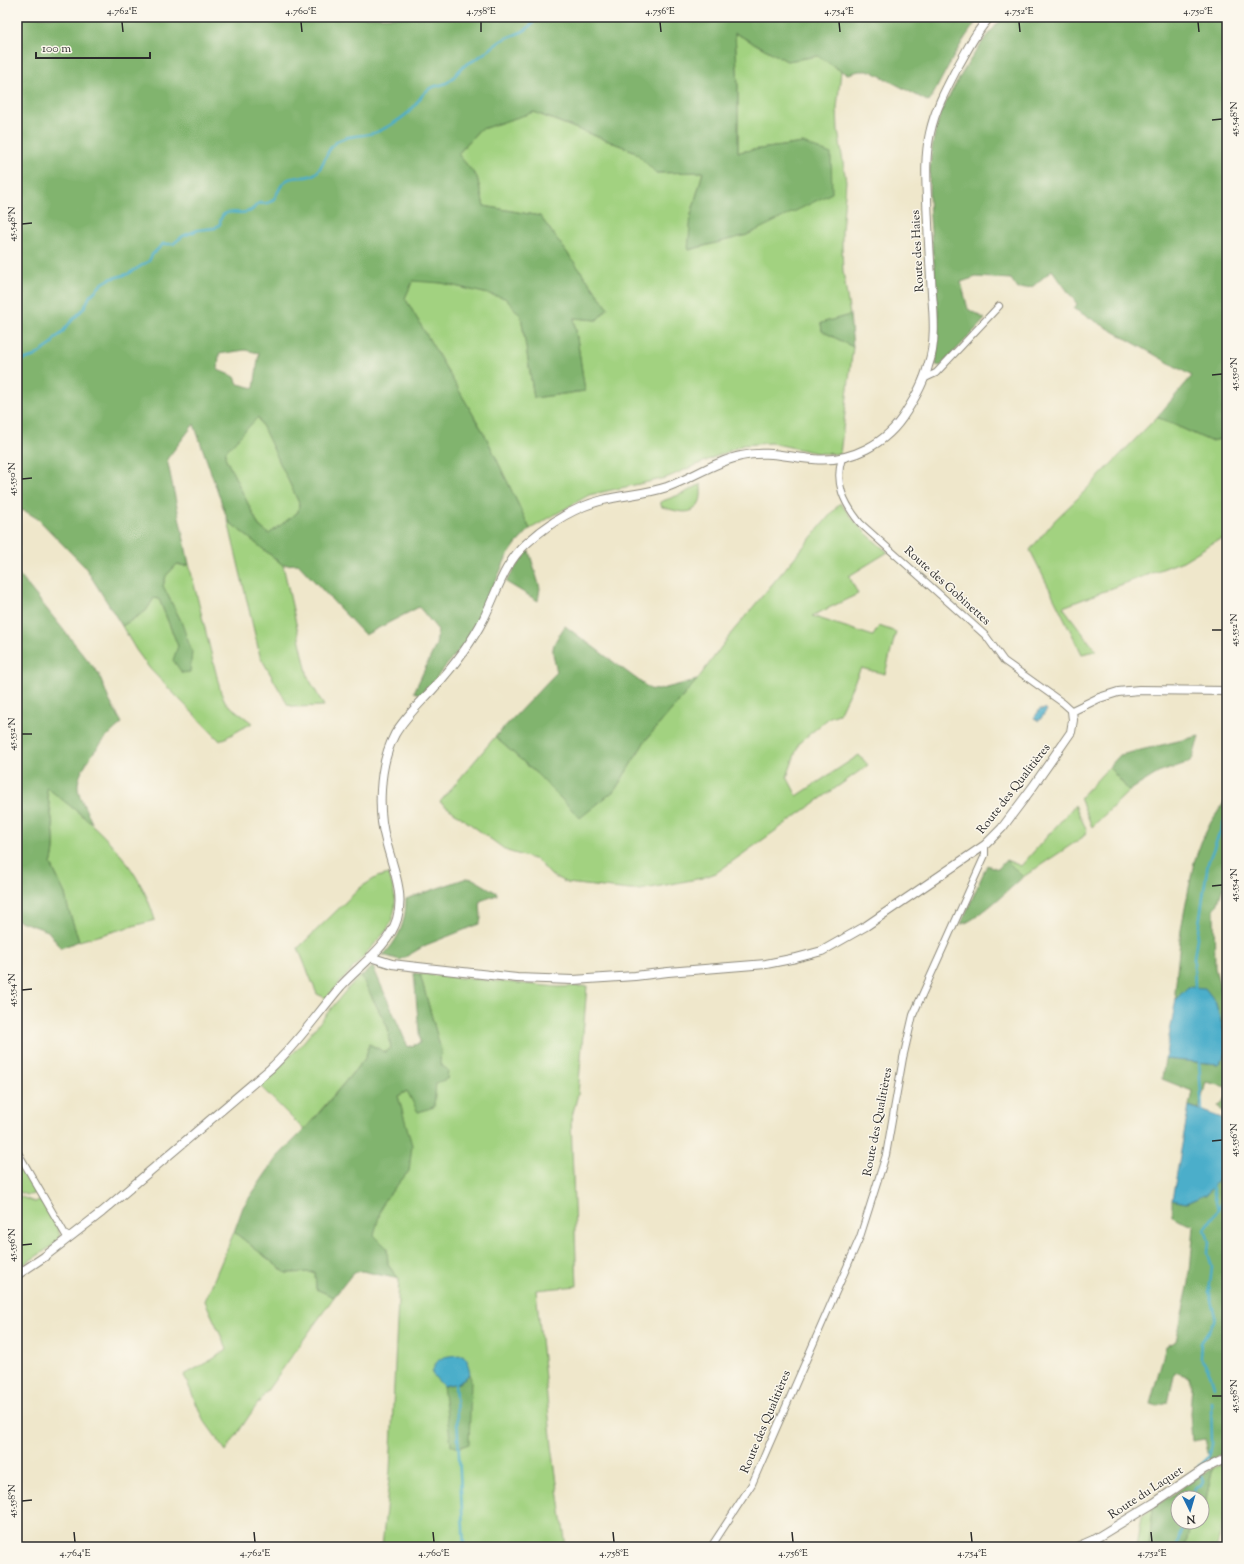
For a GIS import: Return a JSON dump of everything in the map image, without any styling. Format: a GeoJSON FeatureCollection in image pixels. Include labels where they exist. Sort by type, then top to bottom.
{"type":"FeatureCollection","features":[{"type":"Feature","properties":{"kind":"street","name":"Route des Haies"},"geometry":{"type":"LineString","coordinates":[[17,1274],[44,1257],[68,1239],[157,1167],[274,1066],[292,1048],[345,982],[389,935],[394,926],[399,910],[398,888],[386,842],[381,815],[381,782],[386,755],[394,737],[405,720],[456,662],[473,637],[507,568],[520,549],[543,530],[576,510],[603,500],[663,488],[743,455],[766,453],[812,459],[842,458],[861,452],[875,444],[897,426],[923,379],[931,356],[933,331],[926,190],[927,155],[930,132],[940,103],[954,73],[971,44],[990,17]]}},
{"type":"Feature","properties":{"kind":"street"},"geometry":{"type":"LineString","coordinates":[[923,379],[936,373],[999,306]]}},
{"type":"Feature","properties":{"kind":"street","name":"Route des Gobinettes"},"geometry":{"type":"LineString","coordinates":[[842,458],[839,467],[839,480],[842,494],[846,504],[860,522],[986,636],[1004,661],[1072,711]]}},
{"type":"Feature","properties":{"kind":"street"},"geometry":{"type":"LineString","coordinates":[[1072,711],[1100,698],[1118,692],[1139,690],[1227,691]]}},
{"type":"Feature","properties":{"kind":"street","name":"Route des Qualitières"},"geometry":{"type":"LineString","coordinates":[[711,1547],[752,1484],[860,1237],[874,1197],[886,1155],[910,1027],[920,1000],[985,855],[985,845],[1002,828],[1071,732],[1074,720],[1072,711]]}},
{"type":"Feature","properties":{"kind":"street"},"geometry":{"type":"LineString","coordinates":[[370,957],[398,965],[544,980],[616,978],[676,971],[739,967],[784,961],[822,950],[848,937],[985,845]]}},
{"type":"Feature","properties":{"kind":"street"},"geometry":{"type":"LineString","coordinates":[[17,1151],[58,1219],[68,1239]]}},
{"type":"Feature","properties":{"kind":"street","name":"Route du Laquet"},"geometry":{"type":"LineString","coordinates":[[1077,1547],[1093,1540],[1154,1503],[1201,1471],[1227,1458]]}},
{"type":"Feature","properties":{"kind":"green space"},"geometry":{"type":"Polygon","coordinates":[[[17,17],[980,17],[959,48],[929,102],[871,71],[859,71],[848,74],[818,56],[787,61],[735,33],[738,87],[738,152],[803,143],[831,154],[832,193],[747,235],[688,250],[691,215],[703,172],[656,173],[634,151],[534,112],[479,130],[458,154],[477,177],[484,206],[540,216],[608,308],[597,320],[574,318],[585,391],[534,398],[521,316],[505,298],[442,283],[413,281],[405,298],[485,435],[530,529],[516,544],[506,558],[479,620],[468,639],[427,689],[420,694],[414,692],[436,645],[438,630],[419,607],[365,635],[298,564],[283,565],[228,521],[194,424],[167,459],[189,564],[185,566],[177,564],[166,576],[163,586],[181,621],[192,652],[190,672],[182,673],[173,660],[178,646],[159,599],[154,598],[146,611],[122,626],[85,567],[38,519],[25,511],[17,510],[17,17]],[[245,350],[219,354],[218,370],[235,377],[238,384],[254,388],[259,353],[245,350]],[[258,417],[226,451],[225,457],[259,526],[269,534],[298,512],[299,503],[258,417]]]}},
{"type":"Feature","properties":{"kind":"green space"},"geometry":{"type":"Polygon","coordinates":[[[1004,17],[1227,17],[1227,438],[1210,441],[1157,417],[1192,376],[1074,309],[1077,304],[1052,270],[1032,287],[1018,289],[1011,279],[976,277],[961,282],[968,309],[985,319],[941,366],[936,365],[938,317],[929,202],[929,178],[935,133],[944,106],[963,71],[975,52],[1004,17]]]}},
{"type":"Feature","properties":{"kind":"green space"},"geometry":{"type":"Polygon","coordinates":[[[735,33],[787,61],[818,56],[841,71],[837,108],[838,130],[846,181],[842,247],[843,271],[850,315],[821,323],[822,331],[853,347],[840,454],[817,453],[771,443],[743,445],[666,478],[589,495],[530,529],[485,435],[405,298],[413,280],[442,283],[505,298],[521,315],[534,398],[585,391],[574,318],[597,320],[608,308],[540,216],[484,206],[477,177],[458,154],[479,130],[533,112],[634,151],[656,173],[703,172],[691,215],[689,250],[747,235],[803,143],[738,152],[738,87],[735,33]]]}},
{"type":"Feature","properties":{"kind":"green space"},"geometry":{"type":"Polygon","coordinates":[[[850,315],[853,347],[822,331],[821,323],[850,315]]]}},
{"type":"Feature","properties":{"kind":"green space"},"geometry":{"type":"Polygon","coordinates":[[[258,416],[299,503],[298,512],[269,534],[259,526],[225,457],[225,451],[258,416]]]}},
{"type":"Feature","properties":{"kind":"green space"},"geometry":{"type":"Polygon","coordinates":[[[1157,417],[1210,441],[1227,438],[1227,538],[1216,541],[1183,561],[1063,607],[1096,651],[1082,654],[1030,550],[1055,520],[1157,417]]]}},
{"type":"Feature","properties":{"kind":"green space"},"geometry":{"type":"Polygon","coordinates":[[[701,484],[700,501],[696,508],[687,512],[682,512],[662,507],[660,502],[684,493],[701,484]]]}},
{"type":"Feature","properties":{"kind":"green space"},"geometry":{"type":"Polygon","coordinates":[[[840,503],[862,529],[888,552],[849,576],[858,594],[812,616],[873,636],[879,626],[896,632],[885,674],[861,668],[839,714],[830,717],[799,743],[787,777],[797,796],[859,755],[868,765],[716,873],[702,878],[640,890],[567,883],[551,875],[537,860],[507,851],[440,802],[495,737],[537,774],[580,817],[615,790],[645,741],[697,680],[733,631],[840,503]]]}},
{"type":"Feature","properties":{"kind":"green space"},"geometry":{"type":"Polygon","coordinates":[[[228,521],[283,565],[308,677],[324,706],[296,707],[288,705],[260,656],[228,521]]]}},
{"type":"Feature","properties":{"kind":"green space"},"geometry":{"type":"Polygon","coordinates":[[[529,551],[540,588],[538,601],[506,582],[514,569],[529,551]]]}},
{"type":"Feature","properties":{"kind":"green space"},"geometry":{"type":"Polygon","coordinates":[[[177,564],[185,566],[189,564],[221,693],[226,703],[252,723],[220,741],[150,669],[136,650],[122,626],[146,611],[154,598],[159,599],[178,646],[182,673],[181,621],[163,586],[166,576],[177,564]]]}},
{"type":"Feature","properties":{"kind":"green space"},"geometry":{"type":"Polygon","coordinates":[[[17,572],[99,674],[109,700],[122,723],[94,752],[82,771],[79,780],[78,788],[80,796],[92,823],[46,787],[54,836],[51,864],[65,894],[79,941],[61,948],[48,931],[17,920],[17,572]]]}},
{"type":"Feature","properties":{"kind":"green space"},"geometry":{"type":"Polygon","coordinates":[[[565,626],[650,689],[658,690],[697,680],[645,741],[615,790],[580,818],[537,774],[495,737],[557,672],[553,648],[565,626]]]}},
{"type":"Feature","properties":{"kind":"green space"},"geometry":{"type":"Polygon","coordinates":[[[1199,736],[1193,758],[1189,762],[1158,773],[1129,791],[1109,767],[1120,755],[1199,736]]]}},
{"type":"Feature","properties":{"kind":"green space"},"geometry":{"type":"Polygon","coordinates":[[[1109,767],[1129,791],[1092,827],[1080,798],[1109,767]]]}},
{"type":"Feature","properties":{"kind":"green space"},"geometry":{"type":"Polygon","coordinates":[[[46,786],[97,829],[112,844],[137,878],[147,898],[155,920],[79,941],[65,894],[51,864],[54,836],[46,786]]]}},
{"type":"Feature","properties":{"kind":"green space"},"geometry":{"type":"Polygon","coordinates":[[[1227,798],[1227,874],[1217,906],[1214,908],[1215,968],[1227,1013],[1227,1041],[1215,1001],[1188,987],[1176,999],[1175,993],[1181,929],[1194,862],[1202,840],[1211,822],[1227,798]]]}},
{"type":"Feature","properties":{"kind":"green space"},"geometry":{"type":"Polygon","coordinates":[[[1075,805],[1087,831],[1083,837],[1023,877],[1006,860],[1021,866],[1075,805]]]}},
{"type":"Feature","properties":{"kind":"green space"},"geometry":{"type":"Polygon","coordinates":[[[1006,860],[1023,877],[983,912],[961,924],[987,865],[998,869],[1006,860]]]}},
{"type":"Feature","properties":{"kind":"green space"},"geometry":{"type":"Polygon","coordinates":[[[389,874],[395,896],[395,908],[387,930],[326,998],[317,994],[298,948],[361,887],[377,877],[389,874]]]}},
{"type":"Feature","properties":{"kind":"green space"},"geometry":{"type":"Polygon","coordinates":[[[467,878],[473,879],[497,893],[497,895],[480,901],[481,919],[479,924],[426,945],[400,960],[383,955],[389,949],[400,930],[405,915],[406,899],[467,878]]]}},
{"type":"Feature","properties":{"kind":"green space"},"geometry":{"type":"Polygon","coordinates":[[[373,967],[408,1047],[420,1043],[414,973],[420,974],[441,1050],[440,1064],[448,1070],[447,1079],[436,1083],[434,1107],[418,1112],[407,1091],[398,1096],[412,1145],[409,1171],[383,1202],[374,1235],[387,1248],[388,1265],[399,1279],[362,1271],[353,1273],[334,1297],[316,1289],[315,1272],[286,1273],[234,1232],[243,1207],[277,1157],[310,1124],[366,1057],[369,1044],[385,1052],[391,1048],[388,1028],[361,976],[373,967]]]}},
{"type":"Feature","properties":{"kind":"green space"},"geometry":{"type":"Polygon","coordinates":[[[420,974],[558,987],[587,986],[578,1094],[571,1120],[577,1286],[536,1290],[552,1446],[566,1547],[527,1542],[528,1547],[382,1547],[390,1470],[399,1279],[388,1265],[387,1248],[373,1235],[383,1202],[409,1171],[403,1115],[398,1096],[407,1091],[436,1083],[441,1050],[420,974]]]}},
{"type":"Feature","properties":{"kind":"green space"},"geometry":{"type":"Polygon","coordinates":[[[361,976],[388,1028],[391,1049],[385,1052],[369,1044],[366,1057],[304,1130],[260,1086],[301,1045],[348,988],[361,976]]]}},
{"type":"Feature","properties":{"kind":"green space"},"geometry":{"type":"Polygon","coordinates":[[[1227,1050],[1227,1087],[1206,1082],[1199,1109],[1189,1106],[1192,1091],[1162,1079],[1165,1059],[1218,1064],[1224,1058],[1227,1050]]]}},
{"type":"Feature","properties":{"kind":"green space"},"geometry":{"type":"Polygon","coordinates":[[[1227,1097],[1227,1117],[1218,1106],[1227,1097]]]}},
{"type":"Feature","properties":{"kind":"green space"},"geometry":{"type":"Polygon","coordinates":[[[17,1159],[37,1192],[32,1195],[22,1194],[17,1191],[17,1159]]]}},
{"type":"Feature","properties":{"kind":"green space"},"geometry":{"type":"Polygon","coordinates":[[[1227,1168],[1227,1453],[1210,1460],[1205,1439],[1192,1441],[1190,1413],[1192,1385],[1189,1377],[1175,1372],[1168,1403],[1157,1406],[1150,1404],[1166,1346],[1176,1341],[1189,1283],[1194,1226],[1175,1219],[1172,1216],[1172,1200],[1186,1203],[1207,1194],[1227,1168]]]}},
{"type":"Feature","properties":{"kind":"green space"},"geometry":{"type":"Polygon","coordinates":[[[17,1195],[34,1202],[39,1201],[46,1205],[60,1236],[58,1242],[23,1265],[17,1253],[17,1195]]]}},
{"type":"Feature","properties":{"kind":"green space"},"geometry":{"type":"Polygon","coordinates":[[[234,1232],[286,1273],[315,1272],[316,1289],[334,1297],[249,1416],[226,1451],[203,1419],[184,1375],[213,1359],[227,1349],[205,1301],[234,1232]]]}},
{"type":"Feature","properties":{"kind":"green space"},"geometry":{"type":"Polygon","coordinates":[[[470,1374],[469,1444],[458,1448],[451,1445],[443,1386],[459,1383],[470,1374]]]}},
{"type":"Feature","properties":{"kind":"green space"},"geometry":{"type":"Polygon","coordinates":[[[1227,1462],[1227,1505],[1217,1547],[1185,1547],[1190,1530],[1210,1530],[1210,1490],[1208,1490],[1213,1468],[1227,1462]]]}},
{"type":"Feature","properties":{"kind":"green space"},"geometry":{"type":"Polygon","coordinates":[[[1213,1468],[1208,1490],[1179,1490],[1213,1468]]]}},
{"type":"Feature","properties":{"kind":"green space"},"geometry":{"type":"Polygon","coordinates":[[[1170,1496],[1170,1530],[1190,1530],[1185,1547],[1149,1547],[1153,1508],[1170,1496]]]}},
{"type":"Feature","properties":{"kind":"green space"},"geometry":{"type":"Polygon","coordinates":[[[1153,1508],[1149,1547],[1136,1547],[1141,1516],[1153,1508]]]}},
{"type":"Feature","properties":{"kind":"water"},"geometry":{"type":"Polygon","coordinates":[[[1045,708],[1047,710],[1039,721],[1034,718],[1040,709],[1043,710],[1045,708]]]}},
{"type":"Feature","properties":{"kind":"water"},"geometry":{"type":"Polygon","coordinates":[[[1188,987],[1205,988],[1215,1001],[1227,1041],[1227,1050],[1224,1058],[1218,1064],[1165,1059],[1176,999],[1188,987]]]}},
{"type":"Feature","properties":{"kind":"water"},"geometry":{"type":"Polygon","coordinates":[[[1189,1106],[1227,1120],[1227,1168],[1207,1194],[1186,1203],[1172,1200],[1189,1106]]]}},
{"type":"Feature","properties":{"kind":"water"},"geometry":{"type":"Polygon","coordinates":[[[463,1355],[467,1360],[470,1374],[459,1383],[443,1386],[432,1374],[436,1363],[447,1356],[463,1355]]]}},
{"type":"Feature","properties":{"kind":"waterway"},"geometry":{"type":"LineString","coordinates":[[17,362],[35,356],[51,345],[55,338],[61,334],[84,308],[90,296],[103,283],[110,279],[128,274],[149,261],[152,255],[163,244],[173,244],[183,236],[198,230],[215,228],[220,224],[221,218],[226,213],[243,213],[253,210],[259,203],[270,202],[276,196],[283,183],[287,180],[309,176],[316,173],[322,166],[335,143],[345,138],[374,133],[394,123],[409,112],[423,94],[429,89],[448,82],[466,64],[479,57],[504,39],[524,31],[536,17]]}},
{"type":"Feature","properties":{"kind":"waterway"},"geometry":{"type":"LineString","coordinates":[[1195,989],[1194,958],[1208,863],[1227,814]]}},
{"type":"Feature","properties":{"kind":"waterway"},"geometry":{"type":"LineString","coordinates":[[1199,1060],[1202,1113]]}},
{"type":"Feature","properties":{"kind":"waterway"},"geometry":{"type":"LineString","coordinates":[[1212,1185],[1218,1210]]}},
{"type":"Feature","properties":{"kind":"waterway"},"geometry":{"type":"LineString","coordinates":[[1214,1387],[1209,1371],[1200,1358],[1201,1342],[1214,1322],[1215,1316],[1209,1293],[1212,1267],[1208,1253],[1209,1242],[1205,1229],[1227,1196]]}},
{"type":"Feature","properties":{"kind":"waterway"},"geometry":{"type":"LineString","coordinates":[[455,1381],[464,1547]]}},
{"type":"Feature","properties":{"kind":"waterway"},"geometry":{"type":"LineString","coordinates":[[1195,1490],[1195,1488],[1201,1486],[1203,1481],[1199,1466],[1209,1456],[1212,1444],[1211,1401]]}},
{"type":"Feature","properties":{"kind":"waterway"},"geometry":{"type":"LineString","coordinates":[[1177,1547],[1182,1530]]}}]}
